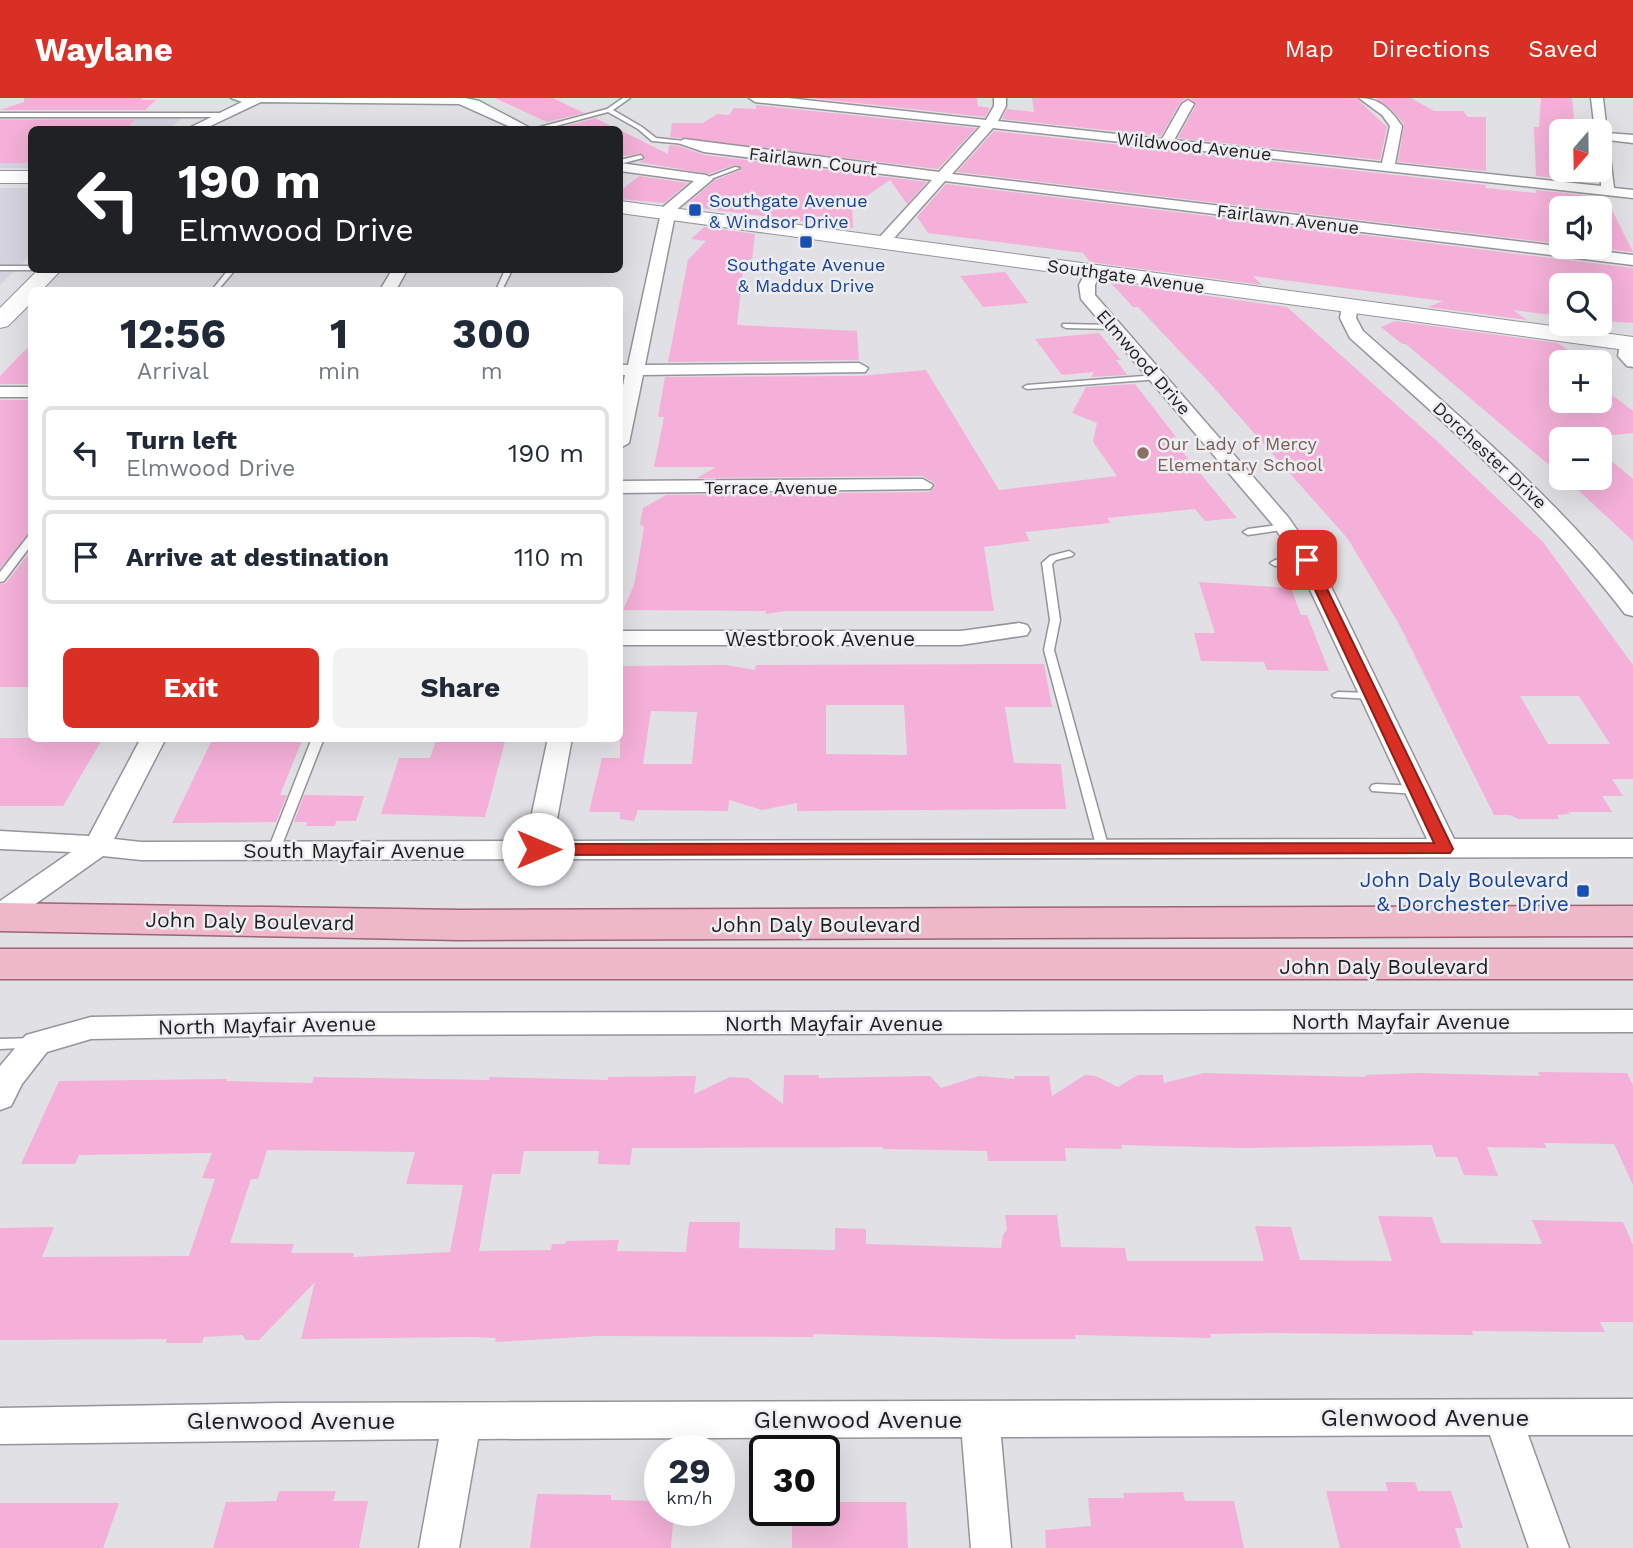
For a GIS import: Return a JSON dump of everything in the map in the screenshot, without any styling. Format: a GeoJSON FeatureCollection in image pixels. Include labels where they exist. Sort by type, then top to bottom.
{"type":"FeatureCollection","features":[{"type":"Feature","properties":{"kind":"main road","name":"John Daly Boulevard"},"geometry":{"type":"LineString","coordinates":[[0,916],[448,925],[1633,921]]}},
{"type":"Feature","properties":{"kind":"main road","name":"John Daly Boulevard"},"geometry":{"type":"LineString","coordinates":[[0,964],[1633,964]]}},
{"type":"Feature","properties":{"kind":"street"},"geometry":{"type":"LineString","coordinates":[[237,98],[459,100],[475,104],[522,126]]}},
{"type":"Feature","properties":{"kind":"street","name":"Wildwood Avenue"},"geometry":{"type":"LineString","coordinates":[[755,98],[1633,194]]}},
{"type":"Feature","properties":{"kind":"street"},"geometry":{"type":"LineString","coordinates":[[883,243],[990,124],[1000,106],[1000,98]]}},
{"type":"Feature","properties":{"kind":"street"},"geometry":{"type":"LineString","coordinates":[[1365,98],[1386,112],[1396,126],[1388,167]]}},
{"type":"Feature","properties":{"kind":"street"},"geometry":{"type":"LineString","coordinates":[[1597,98],[1599,119]]}},
{"type":"Feature","properties":{"kind":"street"},"geometry":{"type":"LineString","coordinates":[[199,126],[257,99]]}},
{"type":"Feature","properties":{"kind":"street"},"geometry":{"type":"LineString","coordinates":[[1166,143],[1188,104]]}},
{"type":"Feature","properties":{"kind":"street"},"geometry":{"type":"LineString","coordinates":[[1612,137],[1633,139]]}},
{"type":"Feature","properties":{"kind":"street","name":"Fairlawn Court"},"geometry":{"type":"LineString","coordinates":[[684,143],[943,177]]}},
{"type":"Feature","properties":{"kind":"street"},"geometry":{"type":"LineString","coordinates":[[623,165],[706,179]]}},
{"type":"Feature","properties":{"kind":"street"},"geometry":{"type":"LineString","coordinates":[[0,177],[28,177]]}},
{"type":"Feature","properties":{"kind":"street","name":"Fairlawn Avenue"},"geometry":{"type":"LineString","coordinates":[[943,177],[1633,260]]}},
{"type":"Feature","properties":{"kind":"street"},"geometry":{"type":"LineString","coordinates":[[623,406],[626,369],[669,208],[706,179]]}},
{"type":"Feature","properties":{"kind":"street"},"geometry":{"type":"LineString","coordinates":[[1607,182],[1608,192]]}},
{"type":"Feature","properties":{"kind":"street","name":"Southgate Avenue"},"geometry":{"type":"LineString","coordinates":[[623,207],[1350,306],[1631,350]]}},
{"type":"Feature","properties":{"kind":"street","name":"Elmwood Drive"},"geometry":{"type":"LineString","coordinates":[[1093,271],[1087,285],[1087,296],[1285,527],[1307,560],[1445,849]]}},
{"type":"Feature","properties":{"kind":"street"},"geometry":{"type":"LineString","coordinates":[[33,287],[47,273]]}},
{"type":"Feature","properties":{"kind":"street"},"geometry":{"type":"LineString","coordinates":[[0,321],[28,292]]}},
{"type":"Feature","properties":{"kind":"street","name":"Dorchester Drive"},"geometry":{"type":"LineString","coordinates":[[1350,306],[1348,318],[1356,334],[1548,509],[1591,554],[1633,609]]}},
{"type":"Feature","properties":{"kind":"street"},"geometry":{"type":"LineString","coordinates":[[626,369],[859,368]]}},
{"type":"Feature","properties":{"kind":"street"},"geometry":{"type":"LineString","coordinates":[[0,392],[28,392]]}},
{"type":"Feature","properties":{"kind":"street","name":"Terrace Avenue"},"geometry":{"type":"LineString","coordinates":[[623,487],[923,485]]}},
{"type":"Feature","properties":{"kind":"street","name":"Westbrook Avenue"},"geometry":{"type":"LineString","coordinates":[[623,638],[961,638],[1019,631]]}},
{"type":"Feature","properties":{"kind":"street"},"geometry":{"type":"LineString","coordinates":[[0,916],[97,847],[152,742]]}},
{"type":"Feature","properties":{"kind":"street"},"geometry":{"type":"LineString","coordinates":[[538,849],[559,742]]}},
{"type":"Feature","properties":{"kind":"street","name":"South Mayfair Avenue"},"geometry":{"type":"LineString","coordinates":[[0,840],[42,840],[141,851],[1633,848]]}},
{"type":"Feature","properties":{"kind":"street","name":"North Mayfair Avenue"},"geometry":{"type":"LineString","coordinates":[[37,1043],[91,1028],[317,1024],[1633,1021]]}},
{"type":"Feature","properties":{"kind":"street"},"geometry":{"type":"LineString","coordinates":[[0,1097],[9,1077],[37,1043]]}},
{"type":"Feature","properties":{"kind":"street","name":"Glenwood Avenue"},"geometry":{"type":"LineString","coordinates":[[0,1426],[107,1422],[462,1420],[1633,1417]]}},
{"type":"Feature","properties":{"kind":"street"},"geometry":{"type":"LineString","coordinates":[[1503,1418],[1549,1548]]}},
{"type":"Feature","properties":{"kind":"street"},"geometry":{"type":"LineString","coordinates":[[439,1548],[462,1420]]}},
{"type":"Feature","properties":{"kind":"street"},"geometry":{"type":"LineString","coordinates":[[980,1420],[992,1548]]}},
{"type":"Feature","properties":{"kind":"lane"},"geometry":{"type":"LineString","coordinates":[[546,126],[609,110],[627,98]]}},
{"type":"Feature","properties":{"kind":"lane"},"geometry":{"type":"LineString","coordinates":[[609,110],[624,116],[654,141],[684,143]]}},
{"type":"Feature","properties":{"kind":"lane"},"geometry":{"type":"LineString","coordinates":[[0,115],[220,115]]}},
{"type":"Feature","properties":{"kind":"lane"},"geometry":{"type":"LineString","coordinates":[[623,163],[641,157]]}},
{"type":"Feature","properties":{"kind":"lane"},"geometry":{"type":"LineString","coordinates":[[706,179],[737,168]]}},
{"type":"Feature","properties":{"kind":"lane"},"geometry":{"type":"LineString","coordinates":[[0,268],[28,268]]}},
{"type":"Feature","properties":{"kind":"lane"},"geometry":{"type":"LineString","coordinates":[[217,287],[229,273]]}},
{"type":"Feature","properties":{"kind":"lane"},"geometry":{"type":"LineString","coordinates":[[1066,326],[1114,327]]}},
{"type":"Feature","properties":{"kind":"lane"},"geometry":{"type":"LineString","coordinates":[[1027,387],[1157,377]]}},
{"type":"Feature","properties":{"kind":"lane"},"geometry":{"type":"LineString","coordinates":[[1248,532],[1285,527]]}},
{"type":"Feature","properties":{"kind":"lane"},"geometry":{"type":"LineString","coordinates":[[0,579],[28,542]]}},
{"type":"Feature","properties":{"kind":"lane"},"geometry":{"type":"LineString","coordinates":[[1069,554],[1053,558],[1047,563],[1055,620],[1049,650],[1103,849]]}},
{"type":"Feature","properties":{"kind":"lane"},"geometry":{"type":"LineString","coordinates":[[1275,563],[1307,560]]}},
{"type":"Feature","properties":{"kind":"lane"},"geometry":{"type":"LineString","coordinates":[[1338,695],[1373,696]]}},
{"type":"Feature","properties":{"kind":"lane"},"geometry":{"type":"LineString","coordinates":[[274,850],[316,742]]}},
{"type":"Feature","properties":{"kind":"lane"},"geometry":{"type":"LineString","coordinates":[[1376,788],[1417,790]]}},
{"type":"Feature","properties":{"kind":"lane"},"geometry":{"type":"LineString","coordinates":[[0,1044],[37,1043]]}},
{"type":"Feature","properties":{"kind":"shaded area"},"geometry":{"type":"Polygon","coordinates":[[[0,117],[184,117],[173,126],[28,126],[28,168],[0,168],[0,117]]]}},
{"type":"Feature","properties":{"kind":"shaded area"},"geometry":{"type":"Polygon","coordinates":[[[0,188],[28,188],[28,258],[0,285],[0,188]]]}},
{"type":"Feature","properties":{"kind":"building"},"geometry":{"type":"Polygon","coordinates":[[[24,98],[156,100],[145,110],[0,110],[24,102],[24,98]]]}},
{"type":"Feature","properties":{"kind":"building"},"geometry":{"type":"Polygon","coordinates":[[[495,98],[553,98],[584,113],[547,122],[495,98]]]}},
{"type":"Feature","properties":{"kind":"building"},"geometry":{"type":"Polygon","coordinates":[[[812,98],[977,98],[978,106],[990,108],[985,117],[812,98]]]}},
{"type":"Feature","properties":{"kind":"building"},"geometry":{"type":"Polygon","coordinates":[[[1032,98],[1186,98],[1180,103],[1161,136],[1002,119],[1007,109],[1034,112],[1032,98]]]}},
{"type":"Feature","properties":{"kind":"building"},"geometry":{"type":"Polygon","coordinates":[[[1190,98],[1356,98],[1387,127],[1380,160],[1178,138],[1196,105],[1190,98]]]}},
{"type":"Feature","properties":{"kind":"building"},"geometry":{"type":"Polygon","coordinates":[[[1375,98],[1411,98],[1434,111],[1463,111],[1468,117],[1486,117],[1486,171],[1398,162],[1404,124],[1390,108],[1375,98]]]}},
{"type":"Feature","properties":{"kind":"building"},"geometry":{"type":"Polygon","coordinates":[[[1541,98],[1572,98],[1574,119],[1549,119],[1549,177],[1536,176],[1534,127],[1539,127],[1541,98]]]}},
{"type":"Feature","properties":{"kind":"building"},"geometry":{"type":"Polygon","coordinates":[[[756,105],[976,128],[938,169],[670,137],[672,123],[703,123],[717,114],[729,115],[734,108],[756,109],[756,105]]]}},
{"type":"Feature","properties":{"kind":"building"},"geometry":{"type":"Polygon","coordinates":[[[595,118],[611,126],[566,126],[595,118]]]}},
{"type":"Feature","properties":{"kind":"building"},"geometry":{"type":"Polygon","coordinates":[[[0,120],[135,120],[129,126],[28,126],[28,163],[0,163],[0,120]]]}},
{"type":"Feature","properties":{"kind":"building"},"geometry":{"type":"Polygon","coordinates":[[[994,131],[1486,185],[1485,188],[1587,196],[1549,196],[1549,243],[957,172],[994,131]]]}},
{"type":"Feature","properties":{"kind":"building"},"geometry":{"type":"Polygon","coordinates":[[[623,132],[668,154],[669,145],[679,146],[704,155],[927,182],[907,204],[890,180],[852,206],[853,228],[685,206],[715,180],[741,170],[742,167],[734,165],[709,174],[639,162],[645,159],[642,153],[623,156],[623,132]]]}},
{"type":"Feature","properties":{"kind":"building"},"geometry":{"type":"Polygon","coordinates":[[[639,176],[688,183],[664,203],[623,199],[623,189],[639,176]]]}},
{"type":"Feature","properties":{"kind":"building"},"geometry":{"type":"Polygon","coordinates":[[[946,184],[1633,268],[1633,323],[1612,322],[1612,273],[1549,273],[1549,314],[1513,310],[1527,320],[1428,307],[1443,301],[1253,276],[1262,285],[1090,262],[1083,253],[928,233],[917,217],[946,184]]]}},
{"type":"Feature","properties":{"kind":"building"},"geometry":{"type":"Polygon","coordinates":[[[1612,210],[1633,252],[1612,250],[1612,210]]]}},
{"type":"Feature","properties":{"kind":"building"},"geometry":{"type":"Polygon","coordinates":[[[704,227],[755,234],[751,271],[743,271],[737,325],[857,331],[859,360],[668,362],[688,260],[706,241],[691,239],[704,227]]]}},
{"type":"Feature","properties":{"kind":"building"},"geometry":{"type":"Polygon","coordinates":[[[1005,272],[1028,303],[983,307],[960,276],[1005,272]]]}},
{"type":"Feature","properties":{"kind":"building"},"geometry":{"type":"Polygon","coordinates":[[[1110,282],[1287,307],[1439,443],[1543,542],[1633,665],[1633,779],[1612,779],[1623,796],[1602,796],[1612,812],[1568,812],[1570,814],[1557,815],[1559,819],[1518,819],[1510,815],[1494,815],[1399,624],[1348,539],[1207,380],[1138,307],[1133,307],[1110,282]],[[1520,696],[1548,744],[1610,744],[1579,696],[1520,696]]]}},
{"type":"Feature","properties":{"kind":"building"},"geometry":{"type":"Polygon","coordinates":[[[1395,321],[1558,343],[1568,350],[1549,350],[1549,413],[1612,413],[1612,395],[1633,411],[1633,433],[1612,435],[1612,427],[1549,427],[1549,465],[1406,344],[1402,344],[1381,327],[1395,321]]]}},
{"type":"Feature","properties":{"kind":"building"},"geometry":{"type":"Polygon","coordinates":[[[1099,333],[1121,360],[1116,360],[1127,375],[1091,377],[1094,372],[1062,375],[1035,339],[1099,333]]]}},
{"type":"Feature","properties":{"kind":"building"},"geometry":{"type":"Polygon","coordinates":[[[28,347],[28,384],[0,384],[0,376],[28,347]]]}},
{"type":"Feature","properties":{"kind":"building"},"geometry":{"type":"Polygon","coordinates":[[[926,370],[999,490],[1117,476],[1093,442],[1097,423],[1072,413],[1086,387],[1135,384],[1176,437],[1171,438],[1237,518],[1205,521],[1195,509],[1107,518],[1111,523],[1025,532],[1030,541],[984,547],[994,611],[785,611],[766,614],[766,611],[623,610],[634,585],[644,527],[640,524],[643,508],[666,495],[930,492],[936,484],[923,476],[697,478],[716,467],[654,467],[664,417],[658,417],[665,377],[859,376],[926,370]]]}},
{"type":"Feature","properties":{"kind":"building"},"geometry":{"type":"Polygon","coordinates":[[[0,400],[28,400],[28,536],[0,568],[0,400]]]}},
{"type":"Feature","properties":{"kind":"building"},"geometry":{"type":"Polygon","coordinates":[[[1612,461],[1633,479],[1633,541],[1578,490],[1612,490],[1612,461]]]}},
{"type":"Feature","properties":{"kind":"building"},"geometry":{"type":"Polygon","coordinates":[[[28,554],[28,687],[0,687],[0,584],[6,583],[28,554]]]}},
{"type":"Feature","properties":{"kind":"building"},"geometry":{"type":"Polygon","coordinates":[[[1199,582],[1291,588],[1301,615],[1307,615],[1329,671],[1267,670],[1264,662],[1201,661],[1194,633],[1215,633],[1199,582]]]}},
{"type":"Feature","properties":{"kind":"building"},"geometry":{"type":"Polygon","coordinates":[[[1044,664],[1052,707],[1005,707],[1014,763],[1061,764],[1066,809],[797,811],[797,803],[762,810],[729,800],[728,811],[638,810],[634,821],[620,819],[620,812],[589,812],[602,758],[620,758],[620,742],[623,742],[623,666],[726,665],[755,670],[756,665],[1044,664]],[[826,705],[826,754],[907,755],[904,705],[826,705]],[[651,711],[643,764],[692,764],[697,712],[651,711]]]}},
{"type":"Feature","properties":{"kind":"building"},"geometry":{"type":"Polygon","coordinates":[[[0,738],[28,738],[28,742],[101,742],[63,806],[0,806],[0,738]]]}},
{"type":"Feature","properties":{"kind":"building"},"geometry":{"type":"Polygon","coordinates":[[[211,742],[301,742],[280,795],[287,795],[276,822],[172,823],[211,742]]]}},
{"type":"Feature","properties":{"kind":"building"},"geometry":{"type":"Polygon","coordinates":[[[436,742],[505,742],[485,817],[381,814],[399,758],[430,758],[436,742]]]}},
{"type":"Feature","properties":{"kind":"building"},"geometry":{"type":"Polygon","coordinates":[[[304,795],[364,796],[356,821],[336,821],[335,826],[306,826],[307,822],[294,822],[304,795]]]}},
{"type":"Feature","properties":{"kind":"building"},"geometry":{"type":"Polygon","coordinates":[[[1538,1072],[1627,1073],[1633,1085],[1633,1185],[1614,1144],[1544,1143],[1547,1148],[1487,1147],[1498,1176],[1464,1175],[1457,1157],[1436,1157],[1432,1145],[1243,1148],[1121,1145],[1122,1149],[1065,1148],[1066,1161],[988,1161],[987,1151],[883,1147],[632,1148],[630,1165],[598,1164],[599,1151],[524,1151],[520,1174],[492,1174],[479,1251],[551,1250],[552,1244],[565,1244],[566,1241],[619,1240],[617,1251],[686,1252],[689,1222],[740,1222],[739,1248],[835,1250],[835,1228],[866,1229],[866,1244],[1001,1248],[1003,1235],[1007,1230],[1005,1215],[1057,1215],[1061,1247],[1125,1248],[1127,1261],[1264,1261],[1255,1226],[1291,1227],[1300,1260],[1392,1261],[1378,1216],[1432,1217],[1441,1243],[1542,1244],[1532,1220],[1623,1222],[1633,1245],[1633,1322],[1600,1322],[1605,1332],[1472,1331],[1473,1335],[1210,1334],[1211,1338],[1075,1335],[1076,1339],[813,1334],[813,1337],[598,1336],[495,1342],[496,1338],[472,1337],[301,1339],[315,1282],[259,1340],[246,1340],[242,1335],[204,1337],[202,1343],[166,1343],[167,1339],[0,1340],[0,1228],[54,1227],[42,1257],[189,1256],[215,1179],[202,1178],[212,1153],[79,1155],[75,1164],[21,1164],[59,1081],[227,1079],[226,1081],[312,1083],[314,1077],[608,1080],[608,1077],[696,1076],[694,1094],[730,1077],[748,1078],[783,1104],[784,1075],[819,1075],[819,1078],[930,1076],[941,1088],[979,1076],[1015,1079],[1014,1076],[1049,1076],[1052,1096],[1085,1075],[1096,1076],[1118,1087],[1138,1075],[1163,1075],[1164,1083],[1204,1073],[1366,1077],[1365,1075],[1420,1073],[1540,1076],[1538,1072]],[[267,1150],[258,1179],[251,1179],[230,1243],[294,1244],[291,1253],[354,1253],[353,1257],[450,1252],[463,1185],[406,1184],[415,1152],[267,1150]]]}},
{"type":"Feature","properties":{"kind":"building"},"geometry":{"type":"Polygon","coordinates":[[[1385,1482],[1415,1482],[1418,1491],[1451,1491],[1463,1528],[1455,1528],[1461,1548],[1340,1548],[1326,1491],[1388,1491],[1385,1482]]]}},
{"type":"Feature","properties":{"kind":"building"},"geometry":{"type":"Polygon","coordinates":[[[279,1491],[336,1491],[333,1501],[368,1501],[359,1548],[213,1548],[226,1502],[276,1501],[279,1491]]]}},
{"type":"Feature","properties":{"kind":"building"},"geometry":{"type":"Polygon","coordinates":[[[1183,1492],[1185,1501],[1234,1501],[1244,1548],[1046,1548],[1045,1530],[1091,1526],[1088,1498],[1124,1498],[1123,1493],[1183,1492]]]}},
{"type":"Feature","properties":{"kind":"building"},"geometry":{"type":"Polygon","coordinates":[[[537,1494],[611,1495],[611,1500],[644,1501],[644,1526],[673,1526],[671,1548],[530,1548],[537,1494]]]}},
{"type":"Feature","properties":{"kind":"building"},"geometry":{"type":"Polygon","coordinates":[[[840,1502],[906,1502],[908,1548],[792,1548],[792,1526],[840,1526],[840,1502]]]}},
{"type":"Feature","properties":{"kind":"building"},"geometry":{"type":"Polygon","coordinates":[[[0,1503],[119,1503],[103,1548],[0,1548],[0,1503]]]}},
{"type":"Feature","properties":{"kind":"place","name":"Southgate Avenue & Windsor Drive"},"geometry":{"type":"Point","coordinates":[695,210]}},
{"type":"Feature","properties":{"kind":"place","name":"Southgate Avenue & Maddux Drive"},"geometry":{"type":"Point","coordinates":[806,242]}},
{"type":"Feature","properties":{"kind":"place","name":"Our Lady of Mercy Elementary School"},"geometry":{"type":"Point","coordinates":[1143,453]}},
{"type":"Feature","properties":{"kind":"place","name":"John Daly Boulevard & Dorchester Drive"},"geometry":{"type":"Point","coordinates":[1583,891]}},
{"type":"Feature","properties":{"kind":"route"},"geometry":{"type":"LineString","coordinates":[[538,849],[1445,849],[1307,560]]}}]}
